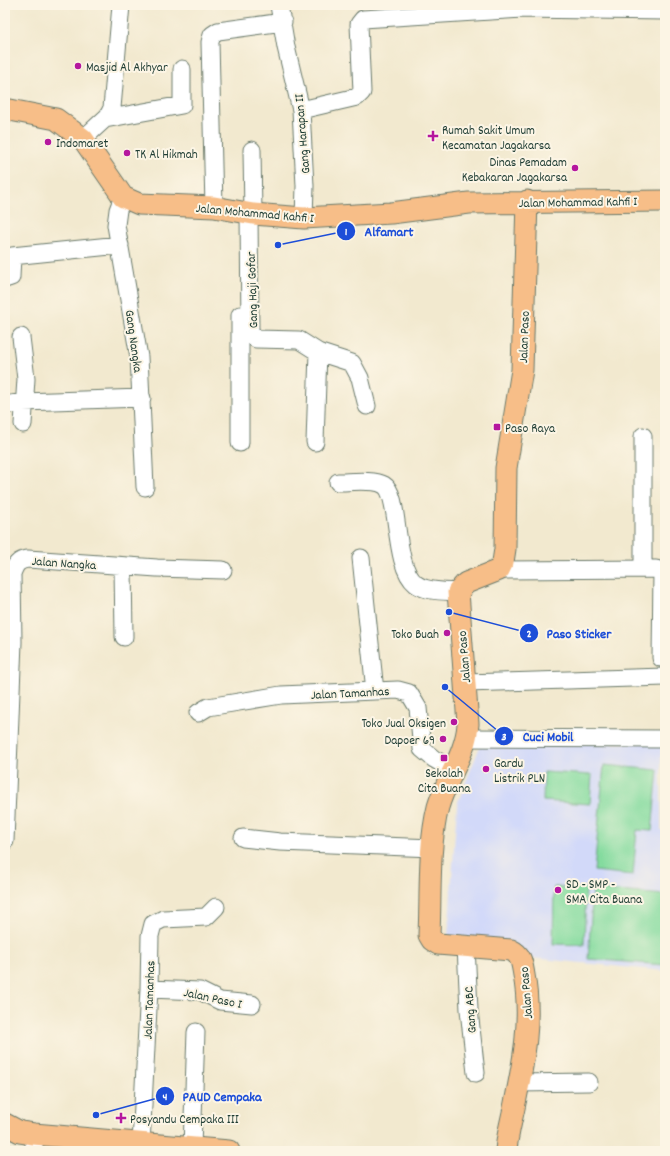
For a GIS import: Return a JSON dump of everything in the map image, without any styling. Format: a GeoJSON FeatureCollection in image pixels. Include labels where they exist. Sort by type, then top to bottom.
{"type":"FeatureCollection","features":[{"type":"Feature","properties":{"kind":"main road"},"geometry":{"type":"LineString","coordinates":[[5,109],[56,119],[83,139],[123,197]]}},
{"type":"Feature","properties":{"kind":"main road","name":"Jalan Mohammad Kahfi I"},"geometry":{"type":"LineString","coordinates":[[123,197],[139,204],[214,207],[248,213],[304,218],[384,213],[470,203],[527,201],[665,201]]}},
{"type":"Feature","properties":{"kind":"main road","name":"Jalan Paso"},"geometry":{"type":"LineString","coordinates":[[499,570],[503,562],[506,549],[506,468],[522,370],[527,201]]}},
{"type":"Feature","properties":{"kind":"main road"},"geometry":{"type":"LineString","coordinates":[[458,592],[466,584],[499,570]]}},
{"type":"Feature","properties":{"kind":"main road","name":"Jalan Paso"},"geometry":{"type":"LineString","coordinates":[[458,592],[466,683],[468,724],[467,738],[438,807],[433,848],[429,935],[432,940],[438,944],[511,950],[520,956],[522,961],[527,993],[528,1022],[519,1083],[506,1151]]}},
{"type":"Feature","properties":{"kind":"main road"},"geometry":{"type":"LineString","coordinates":[[5,1124],[20,1132],[34,1143],[141,1144],[229,1151]]}},
{"type":"Feature","properties":{"kind":"street"},"geometry":{"type":"LineString","coordinates":[[83,139],[105,119],[112,108],[121,5]]}},
{"type":"Feature","properties":{"kind":"street","name":"Gang Harapan II"},"geometry":{"type":"LineString","coordinates":[[279,5],[301,110],[305,186],[304,218]]}},
{"type":"Feature","properties":{"kind":"street"},"geometry":{"type":"LineString","coordinates":[[301,110],[357,97],[362,92],[359,24],[363,19],[522,7],[665,11]]}},
{"type":"Feature","properties":{"kind":"street"},"geometry":{"type":"LineString","coordinates":[[214,207],[210,42],[212,35],[218,31],[283,22]]}},
{"type":"Feature","properties":{"kind":"street"},"geometry":{"type":"LineString","coordinates":[[105,119],[182,105],[182,69]]}},
{"type":"Feature","properties":{"kind":"street"},"geometry":{"type":"LineString","coordinates":[[240,442],[248,213],[252,150]]}},
{"type":"Feature","properties":{"kind":"street","name":"Gang Nangka"},"geometry":{"type":"LineString","coordinates":[[123,197],[118,210],[116,224],[139,357],[145,487]]}},
{"type":"Feature","properties":{"kind":"street","name":"Gang Haji Gofar"},"geometry":{"type":"LineString","coordinates":[[248,213],[250,331],[256,339],[299,340],[318,352],[352,363],[360,378],[367,406]]}},
{"type":"Feature","properties":{"kind":"street"},"geometry":{"type":"LineString","coordinates":[[5,279],[11,277],[12,256],[120,245]]}},
{"type":"Feature","properties":{"kind":"street"},"geometry":{"type":"LineString","coordinates":[[21,337],[26,380],[23,402],[23,424]]}},
{"type":"Feature","properties":{"kind":"street"},"geometry":{"type":"LineString","coordinates":[[315,442],[318,352]]}},
{"type":"Feature","properties":{"kind":"street"},"geometry":{"type":"LineString","coordinates":[[5,404],[23,402],[142,398]]}},
{"type":"Feature","properties":{"kind":"street"},"geometry":{"type":"LineString","coordinates":[[643,436],[643,569]]}},
{"type":"Feature","properties":{"kind":"street"},"geometry":{"type":"LineString","coordinates":[[338,482],[375,482],[384,485],[391,493],[400,550],[407,575],[417,585],[427,589],[458,592]]}},
{"type":"Feature","properties":{"kind":"street"},"geometry":{"type":"LineString","coordinates":[[361,558],[375,691]]}},
{"type":"Feature","properties":{"kind":"street","name":"Jalan Nangka"},"geometry":{"type":"LineString","coordinates":[[5,841],[9,642],[12,574],[15,565],[22,559],[123,566],[223,570]]}},
{"type":"Feature","properties":{"kind":"street"},"geometry":{"type":"LineString","coordinates":[[123,566],[124,637]]}},
{"type":"Feature","properties":{"kind":"street"},"geometry":{"type":"LineString","coordinates":[[499,570],[656,569],[662,572],[661,658]]}},
{"type":"Feature","properties":{"kind":"street"},"geometry":{"type":"LineString","coordinates":[[466,683],[665,677]]}},
{"type":"Feature","properties":{"kind":"street","name":"Jalan Tamanhas"},"geometry":{"type":"LineString","coordinates":[[198,713],[208,707],[281,695],[398,690],[409,693],[418,708],[422,749],[434,759],[453,770]]}},
{"type":"Feature","properties":{"kind":"street"},"geometry":{"type":"LineString","coordinates":[[467,738],[665,739]]}},
{"type":"Feature","properties":{"kind":"street"},"geometry":{"type":"LineString","coordinates":[[243,838],[286,842],[433,848]]}},
{"type":"Feature","properties":{"kind":"street","name":"Jalan Tamanhas"},"geometry":{"type":"LineString","coordinates":[[141,1144],[149,989],[150,936],[153,924],[163,919],[206,917],[216,907]]}},
{"type":"Feature","properties":{"kind":"street","name":"Gang ABC"},"geometry":{"type":"LineString","coordinates":[[466,946],[469,1010],[476,1073]]}},
{"type":"Feature","properties":{"kind":"street","name":"Jalan Paso I"},"geometry":{"type":"LineString","coordinates":[[149,989],[200,991],[220,1001],[252,1004]]}},
{"type":"Feature","properties":{"kind":"street"},"geometry":{"type":"LineString","coordinates":[[192,1147],[196,1032]]}},
{"type":"Feature","properties":{"kind":"street"},"geometry":{"type":"LineString","coordinates":[[519,1083],[589,1082]]}},
{"type":"Feature","properties":{"kind":"shaded area","name":"SD - SMP - SMA Cita Buana"},"geometry":{"type":"Polygon","coordinates":[[[661,743],[661,830],[665,830],[665,971],[447,950],[457,804],[481,744],[661,743]]]}},
{"type":"Feature","properties":{"kind":"green space"},"geometry":{"type":"Polygon","coordinates":[[[604,765],[658,770],[652,831],[637,830],[633,875],[594,871],[604,765]]]}},
{"type":"Feature","properties":{"kind":"green space"},"geometry":{"type":"Polygon","coordinates":[[[544,772],[592,775],[590,804],[543,801],[544,772]]]}},
{"type":"Feature","properties":{"kind":"green space"},"geometry":{"type":"Polygon","coordinates":[[[554,887],[586,888],[584,945],[553,944],[554,887]]]}},
{"type":"Feature","properties":{"kind":"green space"},"geometry":{"type":"Polygon","coordinates":[[[593,889],[665,895],[665,965],[588,959],[593,889]]]}},
{"type":"Feature","properties":{"kind":"place","name":"Masjid Al Akhyar"},"geometry":{"type":"Point","coordinates":[78,66]}},
{"type":"Feature","properties":{"kind":"place","name":"Rumah Sakit Umum Kecamatan Jagakarsa"},"geometry":{"type":"Point","coordinates":[433,136]}},
{"type":"Feature","properties":{"kind":"place","name":"Indomaret"},"geometry":{"type":"Point","coordinates":[48,142]}},
{"type":"Feature","properties":{"kind":"place","name":"TK Al Hikmah"},"geometry":{"type":"Point","coordinates":[127,153]}},
{"type":"Feature","properties":{"kind":"place","name":"Dinas Pemadam Kebakaran Jagakarsa"},"geometry":{"type":"Point","coordinates":[575,168]}},
{"type":"Feature","properties":{"kind":"place","name":"Alfamart"},"geometry":{"type":"Point","coordinates":[278,245]}},
{"type":"Feature","properties":{"kind":"place","name":"Paso Raya"},"geometry":{"type":"Point","coordinates":[497,427]}},
{"type":"Feature","properties":{"kind":"place","name":"Paso Sticker"},"geometry":{"type":"Point","coordinates":[449,612]}},
{"type":"Feature","properties":{"kind":"place","name":"Toko Buah"},"geometry":{"type":"Point","coordinates":[447,633]}},
{"type":"Feature","properties":{"kind":"place","name":"Cuci Mobil"},"geometry":{"type":"Point","coordinates":[445,687]}},
{"type":"Feature","properties":{"kind":"place","name":"Toko Jual Oksigen"},"geometry":{"type":"Point","coordinates":[454,722]}},
{"type":"Feature","properties":{"kind":"place","name":"Dapoer 69"},"geometry":{"type":"Point","coordinates":[443,739]}},
{"type":"Feature","properties":{"kind":"place","name":"Sekolah Cita Buana"},"geometry":{"type":"Point","coordinates":[444,758]}},
{"type":"Feature","properties":{"kind":"place","name":"Gardu Listrik PLN"},"geometry":{"type":"Point","coordinates":[486,769]}},
{"type":"Feature","properties":{"kind":"place","name":"SD - SMP - SMA Cita Buana"},"geometry":{"type":"Point","coordinates":[558,890]}},
{"type":"Feature","properties":{"kind":"place","name":"PAUD Cempaka"},"geometry":{"type":"Point","coordinates":[96,1115]}},
{"type":"Feature","properties":{"kind":"place","name":"Posyandu Cempaka III"},"geometry":{"type":"Point","coordinates":[121,1118]}}]}
